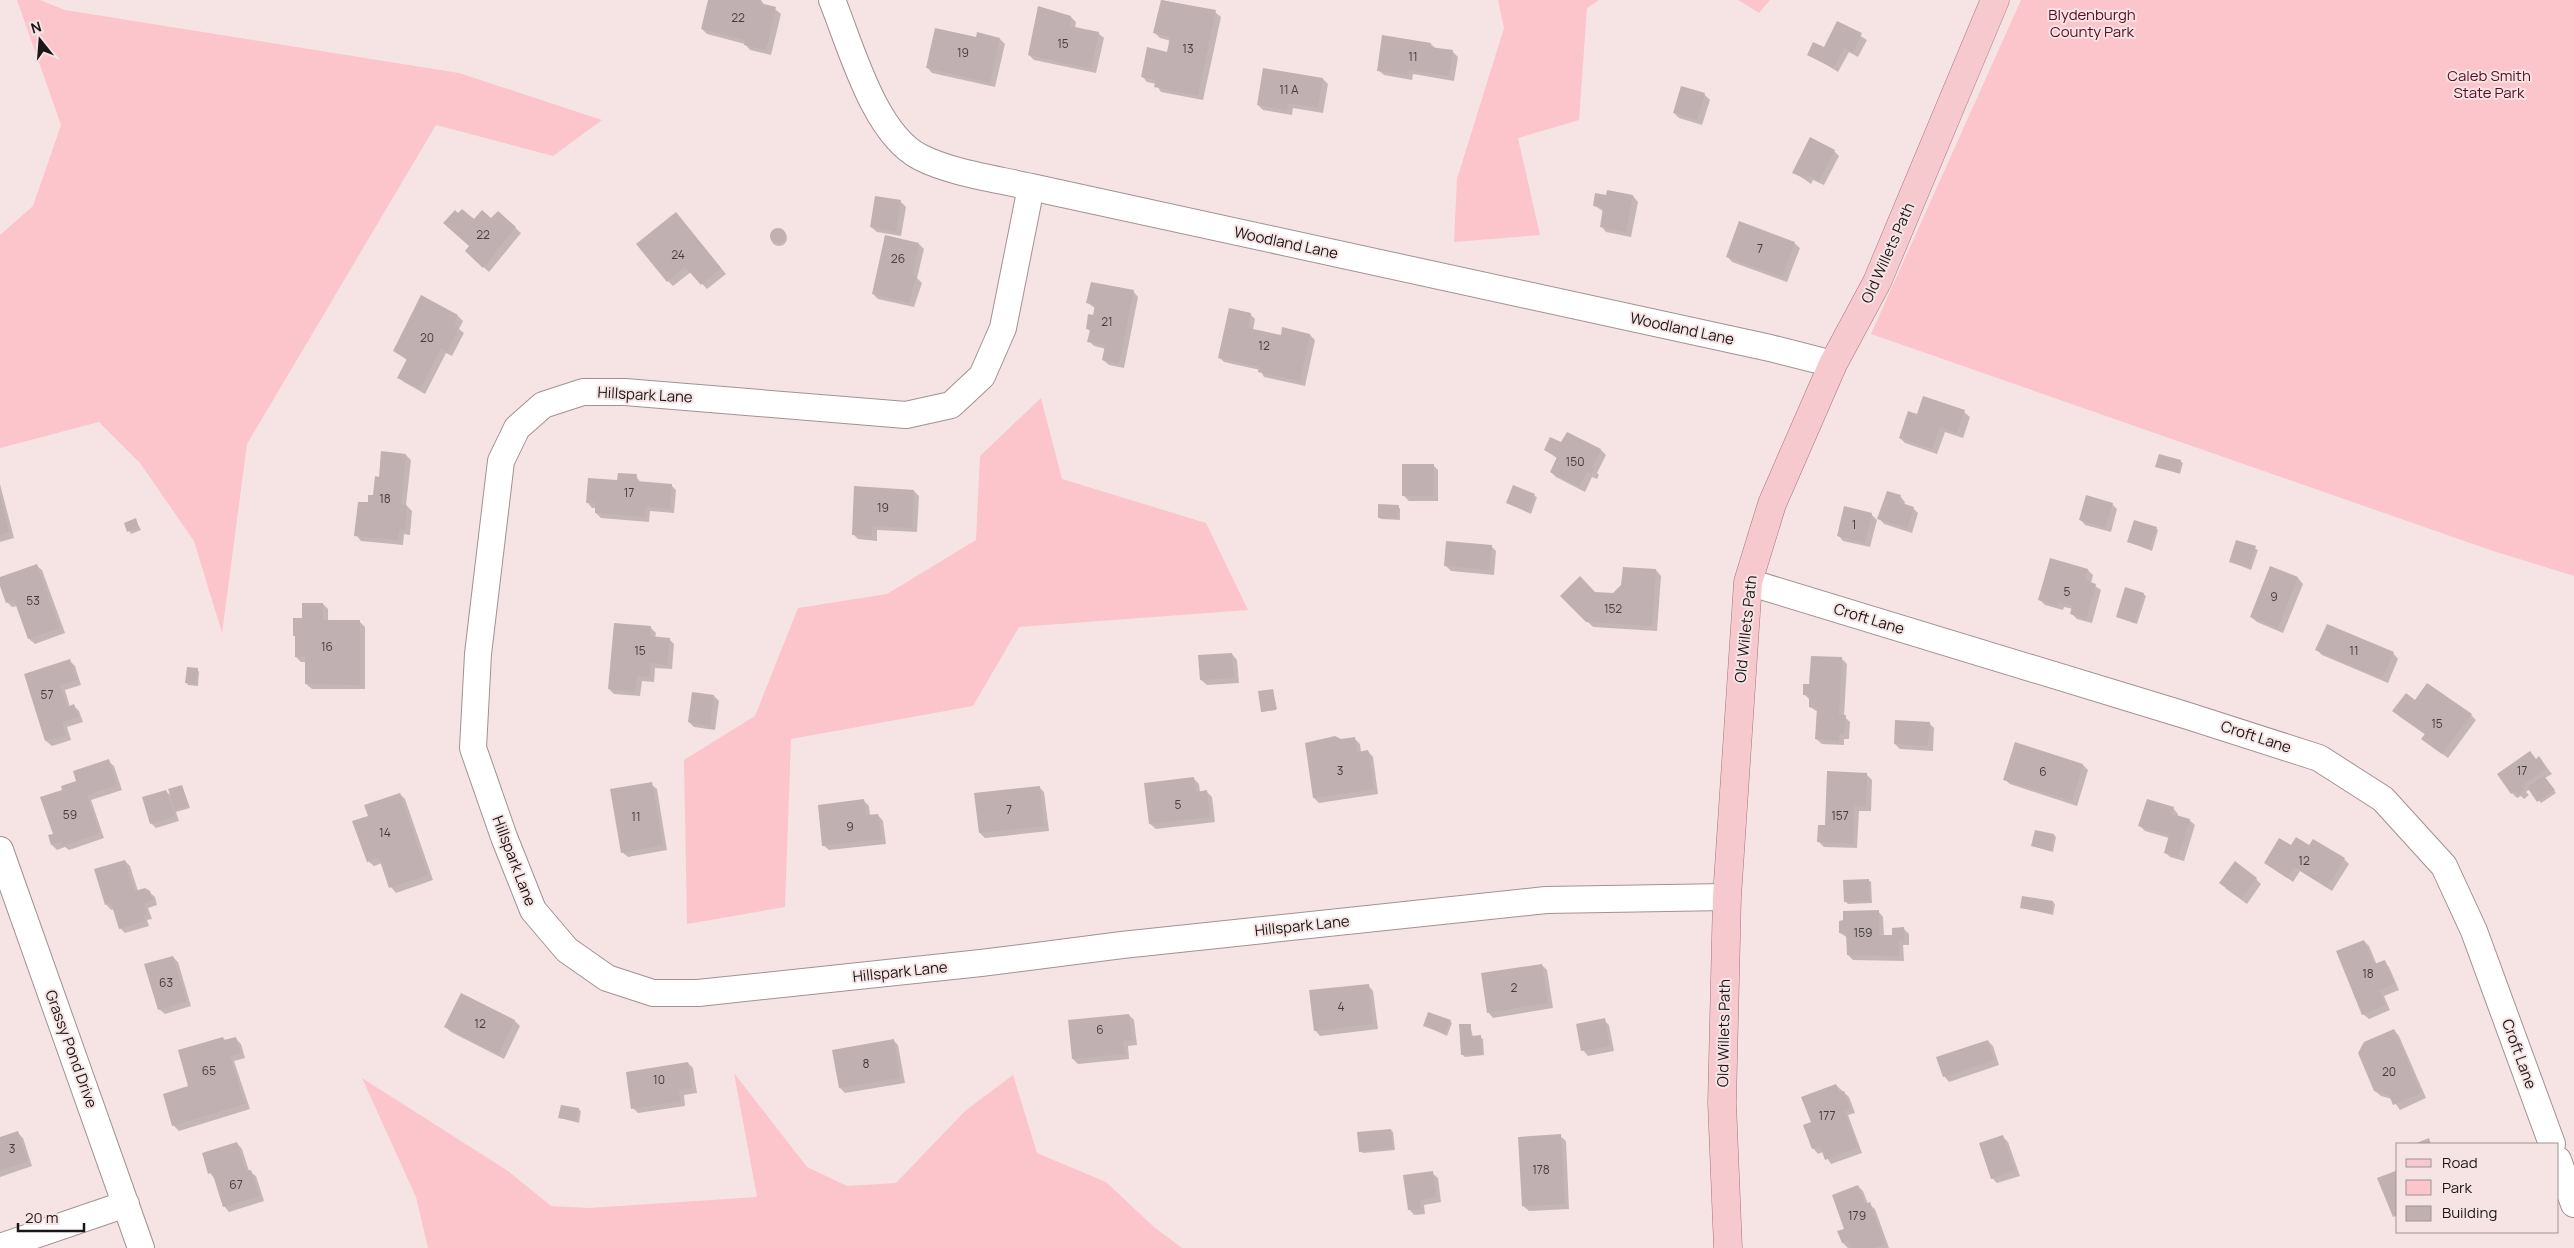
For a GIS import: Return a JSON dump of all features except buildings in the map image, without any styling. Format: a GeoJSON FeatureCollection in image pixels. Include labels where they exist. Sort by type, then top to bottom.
{"type":"FeatureCollection","features":[{"type":"Feature","properties":{"kind":"main road","name":"Old Willets Path"},"geometry":{"type":"LineString","coordinates":[[1728,1248],[1722,1103],[1727,897],[1748,582],[1772,504],[1833,364],[1877,282],[1995,0]]}},
{"type":"Feature","properties":{"kind":"street","name":"Woodland Lane"},"geometry":{"type":"LineString","coordinates":[[832,0],[878,113],[897,140],[921,157],[950,167],[1031,188],[1770,348],[1833,364]]}},
{"type":"Feature","properties":{"kind":"street","name":"Hillspark Lane"},"geometry":{"type":"LineString","coordinates":[[1031,188],[1003,328],[982,376],[951,405],[906,415],[625,392],[583,392],[543,405],[517,428],[500,461],[478,654],[473,748],[504,837],[533,910],[567,950],[607,978],[653,993],[698,993],[1546,900],[1727,897]]}},
{"type":"Feature","properties":{"kind":"street","name":"Croft Lane"},"geometry":{"type":"LineString","coordinates":[[1748,582],[2320,758],[2383,800],[2412,829],[2444,866],[2474,931],[2552,1143]]}},
{"type":"Feature","properties":{"kind":"street","name":"Grassy Pond Drive"},"geometry":{"type":"LineString","coordinates":[[0,850],[141,1248]]}},
{"type":"Feature","properties":{"kind":"street"},"geometry":{"type":"LineString","coordinates":[[2559,1163],[2574,1204]]}},
{"type":"Feature","properties":{"kind":"street"},"geometry":{"type":"LineString","coordinates":[[0,1246],[126,1204]]}},
{"type":"Feature","properties":{"kind":"green space"},"geometry":{"type":"Polygon","coordinates":[[[17,0],[40,0],[65,10],[459,73],[602,120],[553,156],[436,125],[247,444],[222,633],[194,541],[140,463],[99,422],[0,448],[0,235],[33,206],[61,125],[17,0]]]}},
{"type":"Feature","properties":{"kind":"green space"},"geometry":{"type":"Polygon","coordinates":[[[1498,0],[1599,0],[1587,8],[1579,120],[1518,138],[1540,235],[1454,242],[1457,179],[1504,28],[1498,0]]]}},
{"type":"Feature","properties":{"kind":"green space"},"geometry":{"type":"Polygon","coordinates":[[[1738,0],[1770,0],[1759,13],[1738,0]]]}},
{"type":"Feature","properties":{"kind":"green space"},"geometry":{"type":"Polygon","coordinates":[[[2021,0],[2574,0],[2574,576],[2493,551],[1871,334],[2021,0]]]}},
{"type":"Feature","properties":{"kind":"green space"},"geometry":{"type":"Polygon","coordinates":[[[1041,398],[1062,479],[1206,523],[1248,610],[1019,627],[973,706],[791,739],[785,907],[687,924],[684,760],[755,716],[798,608],[887,594],[976,540],[980,456],[1041,398]]]}},
{"type":"Feature","properties":{"kind":"green space"},"geometry":{"type":"Polygon","coordinates":[[[734,1073],[807,1167],[847,1186],[896,1183],[965,1111],[1013,1075],[1037,1153],[1106,1182],[1154,1227],[1182,1248],[428,1248],[416,1197],[362,1078],[508,1171],[551,1206],[589,1208],[757,1197],[734,1073]]]}},
{"type":"Feature","properties":{"kind":"park label","name":"Blydenburgh County Park"},"geometry":{"type":"Point","coordinates":[2092,24]}},
{"type":"Feature","properties":{"kind":"park label","name":"Caleb Smith State Park"},"geometry":{"type":"Point","coordinates":[2489,84]}}]}
